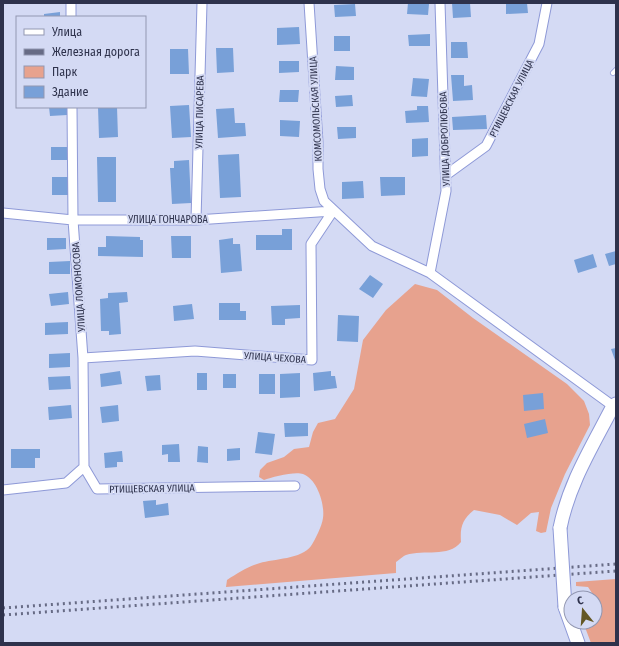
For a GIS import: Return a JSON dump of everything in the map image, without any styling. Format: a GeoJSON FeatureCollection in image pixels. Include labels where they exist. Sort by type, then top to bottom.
{"type":"FeatureCollection","features":[{"type":"Feature","properties":{"kind":"street"},"geometry":{"type":"LineString","coordinates":[[71,3],[71,16]]}},
{"type":"Feature","properties":{"kind":"street","name":"УЛИЦА ПИСАРЕВА"},"geometry":{"type":"LineString","coordinates":[[196,220],[202,3]]}},
{"type":"Feature","properties":{"kind":"street","name":"КОМСОМОЛЬСКАЯ УЛИЦА"},"geometry":{"type":"LineString","coordinates":[[309,3],[318,142],[318,169],[320,189],[324,201],[372,246],[430,273],[614,405]]}},
{"type":"Feature","properties":{"kind":"street","name":"УЛИЦА ДОБРОЛЮБОВА"},"geometry":{"type":"LineString","coordinates":[[430,273],[446,191],[440,3]]}},
{"type":"Feature","properties":{"kind":"street","name":"РТИЩЕВСКАЯ УЛИЦА"},"geometry":{"type":"LineString","coordinates":[[446,175],[486,146],[539,44],[547,3]]}},
{"type":"Feature","properties":{"kind":"street","name":"УЛИЦА ЛОМОНОСОВА"},"geometry":{"type":"LineString","coordinates":[[72,108],[73,220],[83,358],[84,468]]}},
{"type":"Feature","properties":{"kind":"street","name":"УЛИЦА ГОНЧАРОВА"},"geometry":{"type":"LineString","coordinates":[[3,213],[73,220],[196,220],[333,210]]}},
{"type":"Feature","properties":{"kind":"street","name":"УЛИЦА ЧЕХОВА"},"geometry":{"type":"LineString","coordinates":[[83,358],[195,351],[312,360],[311,244],[333,210]]}},
{"type":"Feature","properties":{"kind":"street"},"geometry":{"type":"LineString","coordinates":[[578,643],[565,607],[560,528],[565,507],[575,479],[614,405]]}},
{"type":"Feature","properties":{"kind":"street"},"geometry":{"type":"LineString","coordinates":[[3,490],[66,483],[84,468]]}},
{"type":"Feature","properties":{"kind":"street","name":"РТИЩЕВСКАЯ УЛИЦА"},"geometry":{"type":"LineString","coordinates":[[84,468],[97,489],[295,486]]}},
{"type":"Feature","properties":{"kind":"green space"},"geometry":{"type":"Polygon","coordinates":[[[415,284],[437,290],[473,318],[567,384],[584,401],[589,414],[590,425],[565,474],[551,508],[546,532],[541,533],[536,531],[539,512],[531,513],[517,525],[500,515],[474,510],[464,521],[461,532],[461,542],[456,547],[443,552],[413,553],[405,556],[396,562],[396,573],[226,587],[227,580],[247,568],[260,563],[301,554],[313,543],[323,518],[323,506],[316,486],[308,477],[299,473],[272,477],[264,480],[259,477],[260,470],[267,463],[284,457],[294,449],[309,447],[313,432],[318,423],[335,419],[354,389],[363,340],[386,310],[415,284]]]}},
{"type":"Feature","properties":{"kind":"green space"},"geometry":{"type":"Polygon","coordinates":[[[616,579],[616,643],[591,643],[586,630],[603,630],[603,590],[590,590],[588,587],[576,586],[576,582],[616,579]]]}},
{"type":"Feature","properties":{"kind":"building"},"geometry":{"type":"Polygon","coordinates":[[[408,3],[429,4],[428,15],[407,14],[408,3]]]}},
{"type":"Feature","properties":{"kind":"building"},"geometry":{"type":"Polygon","coordinates":[[[452,3],[470,3],[471,17],[453,18],[452,3]]]}},
{"type":"Feature","properties":{"kind":"building"},"geometry":{"type":"Polygon","coordinates":[[[506,3],[527,3],[528,13],[506,14],[506,3]]]}},
{"type":"Feature","properties":{"kind":"building"},"geometry":{"type":"Polygon","coordinates":[[[355,4],[356,16],[335,17],[334,5],[355,4]]]}},
{"type":"Feature","properties":{"kind":"building"},"geometry":{"type":"Polygon","coordinates":[[[60,12],[60,16],[44,16],[44,14],[60,12]]]}},
{"type":"Feature","properties":{"kind":"building"},"geometry":{"type":"Polygon","coordinates":[[[299,27],[300,44],[277,45],[277,28],[299,27]]]}},
{"type":"Feature","properties":{"kind":"building"},"geometry":{"type":"Polygon","coordinates":[[[430,34],[430,46],[409,46],[408,35],[430,34]]]}},
{"type":"Feature","properties":{"kind":"building"},"geometry":{"type":"Polygon","coordinates":[[[334,36],[350,36],[350,51],[334,51],[334,36]]]}},
{"type":"Feature","properties":{"kind":"building"},"geometry":{"type":"Polygon","coordinates":[[[451,42],[467,42],[468,58],[451,58],[451,42]]]}},
{"type":"Feature","properties":{"kind":"building"},"geometry":{"type":"Polygon","coordinates":[[[216,48],[233,48],[234,72],[217,73],[216,48]]]}},
{"type":"Feature","properties":{"kind":"building"},"geometry":{"type":"Polygon","coordinates":[[[170,49],[188,49],[189,74],[170,74],[170,49]]]}},
{"type":"Feature","properties":{"kind":"building"},"geometry":{"type":"Polygon","coordinates":[[[279,61],[299,61],[299,72],[279,73],[279,61]]]}},
{"type":"Feature","properties":{"kind":"building"},"geometry":{"type":"Polygon","coordinates":[[[336,66],[354,67],[354,80],[335,80],[336,66]]]}},
{"type":"Feature","properties":{"kind":"building"},"geometry":{"type":"Polygon","coordinates":[[[451,75],[464,75],[464,86],[472,85],[473,100],[453,101],[451,75]]]}},
{"type":"Feature","properties":{"kind":"building"},"geometry":{"type":"Polygon","coordinates":[[[413,78],[429,79],[427,97],[411,96],[413,78]]]}},
{"type":"Feature","properties":{"kind":"building"},"geometry":{"type":"Polygon","coordinates":[[[280,90],[299,90],[298,102],[279,102],[280,90]]]}},
{"type":"Feature","properties":{"kind":"building"},"geometry":{"type":"Polygon","coordinates":[[[352,95],[353,106],[336,107],[335,96],[352,95]]]}},
{"type":"Feature","properties":{"kind":"building"},"geometry":{"type":"Polygon","coordinates":[[[189,105],[191,137],[172,138],[170,106],[189,105]]]}},
{"type":"Feature","properties":{"kind":"building"},"geometry":{"type":"Polygon","coordinates":[[[417,106],[428,106],[429,122],[406,123],[405,111],[417,110],[417,106]]]}},
{"type":"Feature","properties":{"kind":"building"},"geometry":{"type":"Polygon","coordinates":[[[49,108],[67,108],[67,115],[50,116],[49,108]]]}},
{"type":"Feature","properties":{"kind":"building"},"geometry":{"type":"Polygon","coordinates":[[[98,108],[117,108],[118,137],[99,138],[98,108]]]}},
{"type":"Feature","properties":{"kind":"building"},"geometry":{"type":"Polygon","coordinates":[[[234,108],[235,123],[245,123],[246,136],[218,138],[216,109],[234,108]]]}},
{"type":"Feature","properties":{"kind":"building"},"geometry":{"type":"Polygon","coordinates":[[[486,115],[487,129],[453,130],[452,117],[486,115]]]}},
{"type":"Feature","properties":{"kind":"building"},"geometry":{"type":"Polygon","coordinates":[[[280,120],[300,121],[299,137],[280,136],[280,120]]]}},
{"type":"Feature","properties":{"kind":"building"},"geometry":{"type":"Polygon","coordinates":[[[337,127],[356,127],[356,138],[338,139],[337,127]]]}},
{"type":"Feature","properties":{"kind":"building"},"geometry":{"type":"Polygon","coordinates":[[[428,138],[428,156],[412,157],[412,139],[428,138]]]}},
{"type":"Feature","properties":{"kind":"building"},"geometry":{"type":"Polygon","coordinates":[[[51,147],[68,147],[68,160],[51,160],[51,147]]]}},
{"type":"Feature","properties":{"kind":"building"},"geometry":{"type":"Polygon","coordinates":[[[239,154],[241,197],[220,198],[218,155],[239,154]]]}},
{"type":"Feature","properties":{"kind":"building"},"geometry":{"type":"Polygon","coordinates":[[[97,157],[116,157],[116,202],[98,202],[97,157]]]}},
{"type":"Feature","properties":{"kind":"building"},"geometry":{"type":"Polygon","coordinates":[[[189,160],[191,203],[172,204],[170,168],[174,168],[174,161],[189,160]]]}},
{"type":"Feature","properties":{"kind":"building"},"geometry":{"type":"Polygon","coordinates":[[[52,177],[69,177],[69,195],[52,195],[52,177]]]}},
{"type":"Feature","properties":{"kind":"building"},"geometry":{"type":"Polygon","coordinates":[[[380,177],[405,177],[405,195],[381,196],[380,177]]]}},
{"type":"Feature","properties":{"kind":"building"},"geometry":{"type":"Polygon","coordinates":[[[363,181],[364,198],[342,199],[342,182],[363,181]]]}},
{"type":"Feature","properties":{"kind":"building"},"geometry":{"type":"Polygon","coordinates":[[[282,229],[292,229],[292,250],[256,250],[256,235],[282,235],[282,229]]]}},
{"type":"Feature","properties":{"kind":"building"},"geometry":{"type":"Polygon","coordinates":[[[106,236],[140,237],[140,240],[143,240],[143,257],[98,256],[98,247],[106,247],[106,236]]]}},
{"type":"Feature","properties":{"kind":"building"},"geometry":{"type":"Polygon","coordinates":[[[171,236],[191,236],[191,258],[172,258],[171,236]]]}},
{"type":"Feature","properties":{"kind":"building"},"geometry":{"type":"Polygon","coordinates":[[[47,238],[66,238],[66,249],[47,250],[47,238]]]}},
{"type":"Feature","properties":{"kind":"building"},"geometry":{"type":"Polygon","coordinates":[[[233,238],[233,244],[240,244],[242,271],[221,273],[219,240],[233,238]]]}},
{"type":"Feature","properties":{"kind":"building"},"geometry":{"type":"Polygon","coordinates":[[[616,251],[616,264],[609,266],[605,254],[616,251]]]}},
{"type":"Feature","properties":{"kind":"building"},"geometry":{"type":"Polygon","coordinates":[[[593,254],[597,267],[578,273],[574,260],[593,254]]]}},
{"type":"Feature","properties":{"kind":"building"},"geometry":{"type":"Polygon","coordinates":[[[70,261],[70,274],[49,274],[49,262],[70,261]]]}},
{"type":"Feature","properties":{"kind":"building"},"geometry":{"type":"Polygon","coordinates":[[[370,275],[383,284],[373,298],[359,289],[370,275]]]}},
{"type":"Feature","properties":{"kind":"building"},"geometry":{"type":"Polygon","coordinates":[[[68,292],[69,304],[51,306],[49,294],[68,292]]]}},
{"type":"Feature","properties":{"kind":"building"},"geometry":{"type":"Polygon","coordinates":[[[127,292],[128,302],[119,303],[121,334],[109,335],[109,331],[101,331],[100,299],[108,298],[108,293],[127,292]]]}},
{"type":"Feature","properties":{"kind":"building"},"geometry":{"type":"Polygon","coordinates":[[[219,303],[240,303],[240,311],[246,311],[246,320],[219,320],[219,303]]]}},
{"type":"Feature","properties":{"kind":"building"},"geometry":{"type":"Polygon","coordinates":[[[192,304],[194,319],[174,321],[173,306],[192,304]]]}},
{"type":"Feature","properties":{"kind":"building"},"geometry":{"type":"Polygon","coordinates":[[[300,305],[300,318],[285,319],[285,325],[272,325],[271,306],[300,305]]]}},
{"type":"Feature","properties":{"kind":"building"},"geometry":{"type":"Polygon","coordinates":[[[338,315],[359,316],[358,342],[337,341],[338,315]]]}},
{"type":"Feature","properties":{"kind":"building"},"geometry":{"type":"Polygon","coordinates":[[[68,322],[68,334],[45,335],[45,323],[68,322]]]}},
{"type":"Feature","properties":{"kind":"building"},"geometry":{"type":"Polygon","coordinates":[[[616,348],[616,363],[611,349],[616,348]]]}},
{"type":"Feature","properties":{"kind":"building"},"geometry":{"type":"Polygon","coordinates":[[[70,353],[70,367],[49,368],[49,354],[70,353]]]}},
{"type":"Feature","properties":{"kind":"building"},"geometry":{"type":"Polygon","coordinates":[[[120,371],[122,384],[101,387],[100,374],[120,371]]]}},
{"type":"Feature","properties":{"kind":"building"},"geometry":{"type":"Polygon","coordinates":[[[331,371],[331,376],[335,376],[337,388],[314,391],[313,373],[331,371]]]}},
{"type":"Feature","properties":{"kind":"building"},"geometry":{"type":"Polygon","coordinates":[[[197,373],[207,373],[207,390],[197,390],[197,373]]]}},
{"type":"Feature","properties":{"kind":"building"},"geometry":{"type":"Polygon","coordinates":[[[300,373],[300,397],[280,398],[280,374],[300,373]]]}},
{"type":"Feature","properties":{"kind":"building"},"geometry":{"type":"Polygon","coordinates":[[[223,374],[236,374],[236,388],[223,388],[223,374]]]}},
{"type":"Feature","properties":{"kind":"building"},"geometry":{"type":"Polygon","coordinates":[[[259,374],[275,374],[275,394],[259,394],[259,374]]]}},
{"type":"Feature","properties":{"kind":"building"},"geometry":{"type":"Polygon","coordinates":[[[160,375],[161,390],[147,391],[145,376],[160,375]]]}},
{"type":"Feature","properties":{"kind":"building"},"geometry":{"type":"Polygon","coordinates":[[[70,376],[71,389],[49,390],[48,377],[70,376]]]}},
{"type":"Feature","properties":{"kind":"building"},"geometry":{"type":"Polygon","coordinates":[[[543,393],[544,409],[524,411],[523,395],[543,393]]]}},
{"type":"Feature","properties":{"kind":"building"},"geometry":{"type":"Polygon","coordinates":[[[71,405],[72,418],[49,420],[48,407],[71,405]]]}},
{"type":"Feature","properties":{"kind":"building"},"geometry":{"type":"Polygon","coordinates":[[[118,405],[119,421],[102,423],[100,407],[118,405]]]}},
{"type":"Feature","properties":{"kind":"building"},"geometry":{"type":"Polygon","coordinates":[[[545,419],[548,433],[527,438],[524,424],[545,419]]]}},
{"type":"Feature","properties":{"kind":"building"},"geometry":{"type":"Polygon","coordinates":[[[284,423],[308,423],[308,436],[285,437],[284,423]]]}},
{"type":"Feature","properties":{"kind":"building"},"geometry":{"type":"Polygon","coordinates":[[[258,432],[275,434],[272,455],[255,453],[258,432]]]}},
{"type":"Feature","properties":{"kind":"building"},"geometry":{"type":"Polygon","coordinates":[[[179,444],[180,462],[168,462],[168,454],[162,455],[162,445],[179,444]]]}},
{"type":"Feature","properties":{"kind":"building"},"geometry":{"type":"Polygon","coordinates":[[[198,446],[208,447],[208,463],[197,462],[198,446]]]}},
{"type":"Feature","properties":{"kind":"building"},"geometry":{"type":"Polygon","coordinates":[[[240,448],[240,460],[227,461],[227,449],[240,448]]]}},
{"type":"Feature","properties":{"kind":"building"},"geometry":{"type":"Polygon","coordinates":[[[11,449],[40,449],[40,458],[35,458],[35,468],[11,468],[11,449]]]}},
{"type":"Feature","properties":{"kind":"building"},"geometry":{"type":"Polygon","coordinates":[[[122,451],[123,462],[117,462],[117,467],[105,468],[104,453],[122,451]]]}},
{"type":"Feature","properties":{"kind":"building"},"geometry":{"type":"Polygon","coordinates":[[[156,500],[156,505],[168,503],[169,515],[145,518],[143,501],[156,500]]]}},
{"type":"Feature","properties":{"kind":"railway"},"geometry":{"type":"LineString","coordinates":[[3,608],[616,564]]}},
{"type":"Feature","properties":{"kind":"railway"},"geometry":{"type":"LineString","coordinates":[[3,615],[616,571]]}}]}
